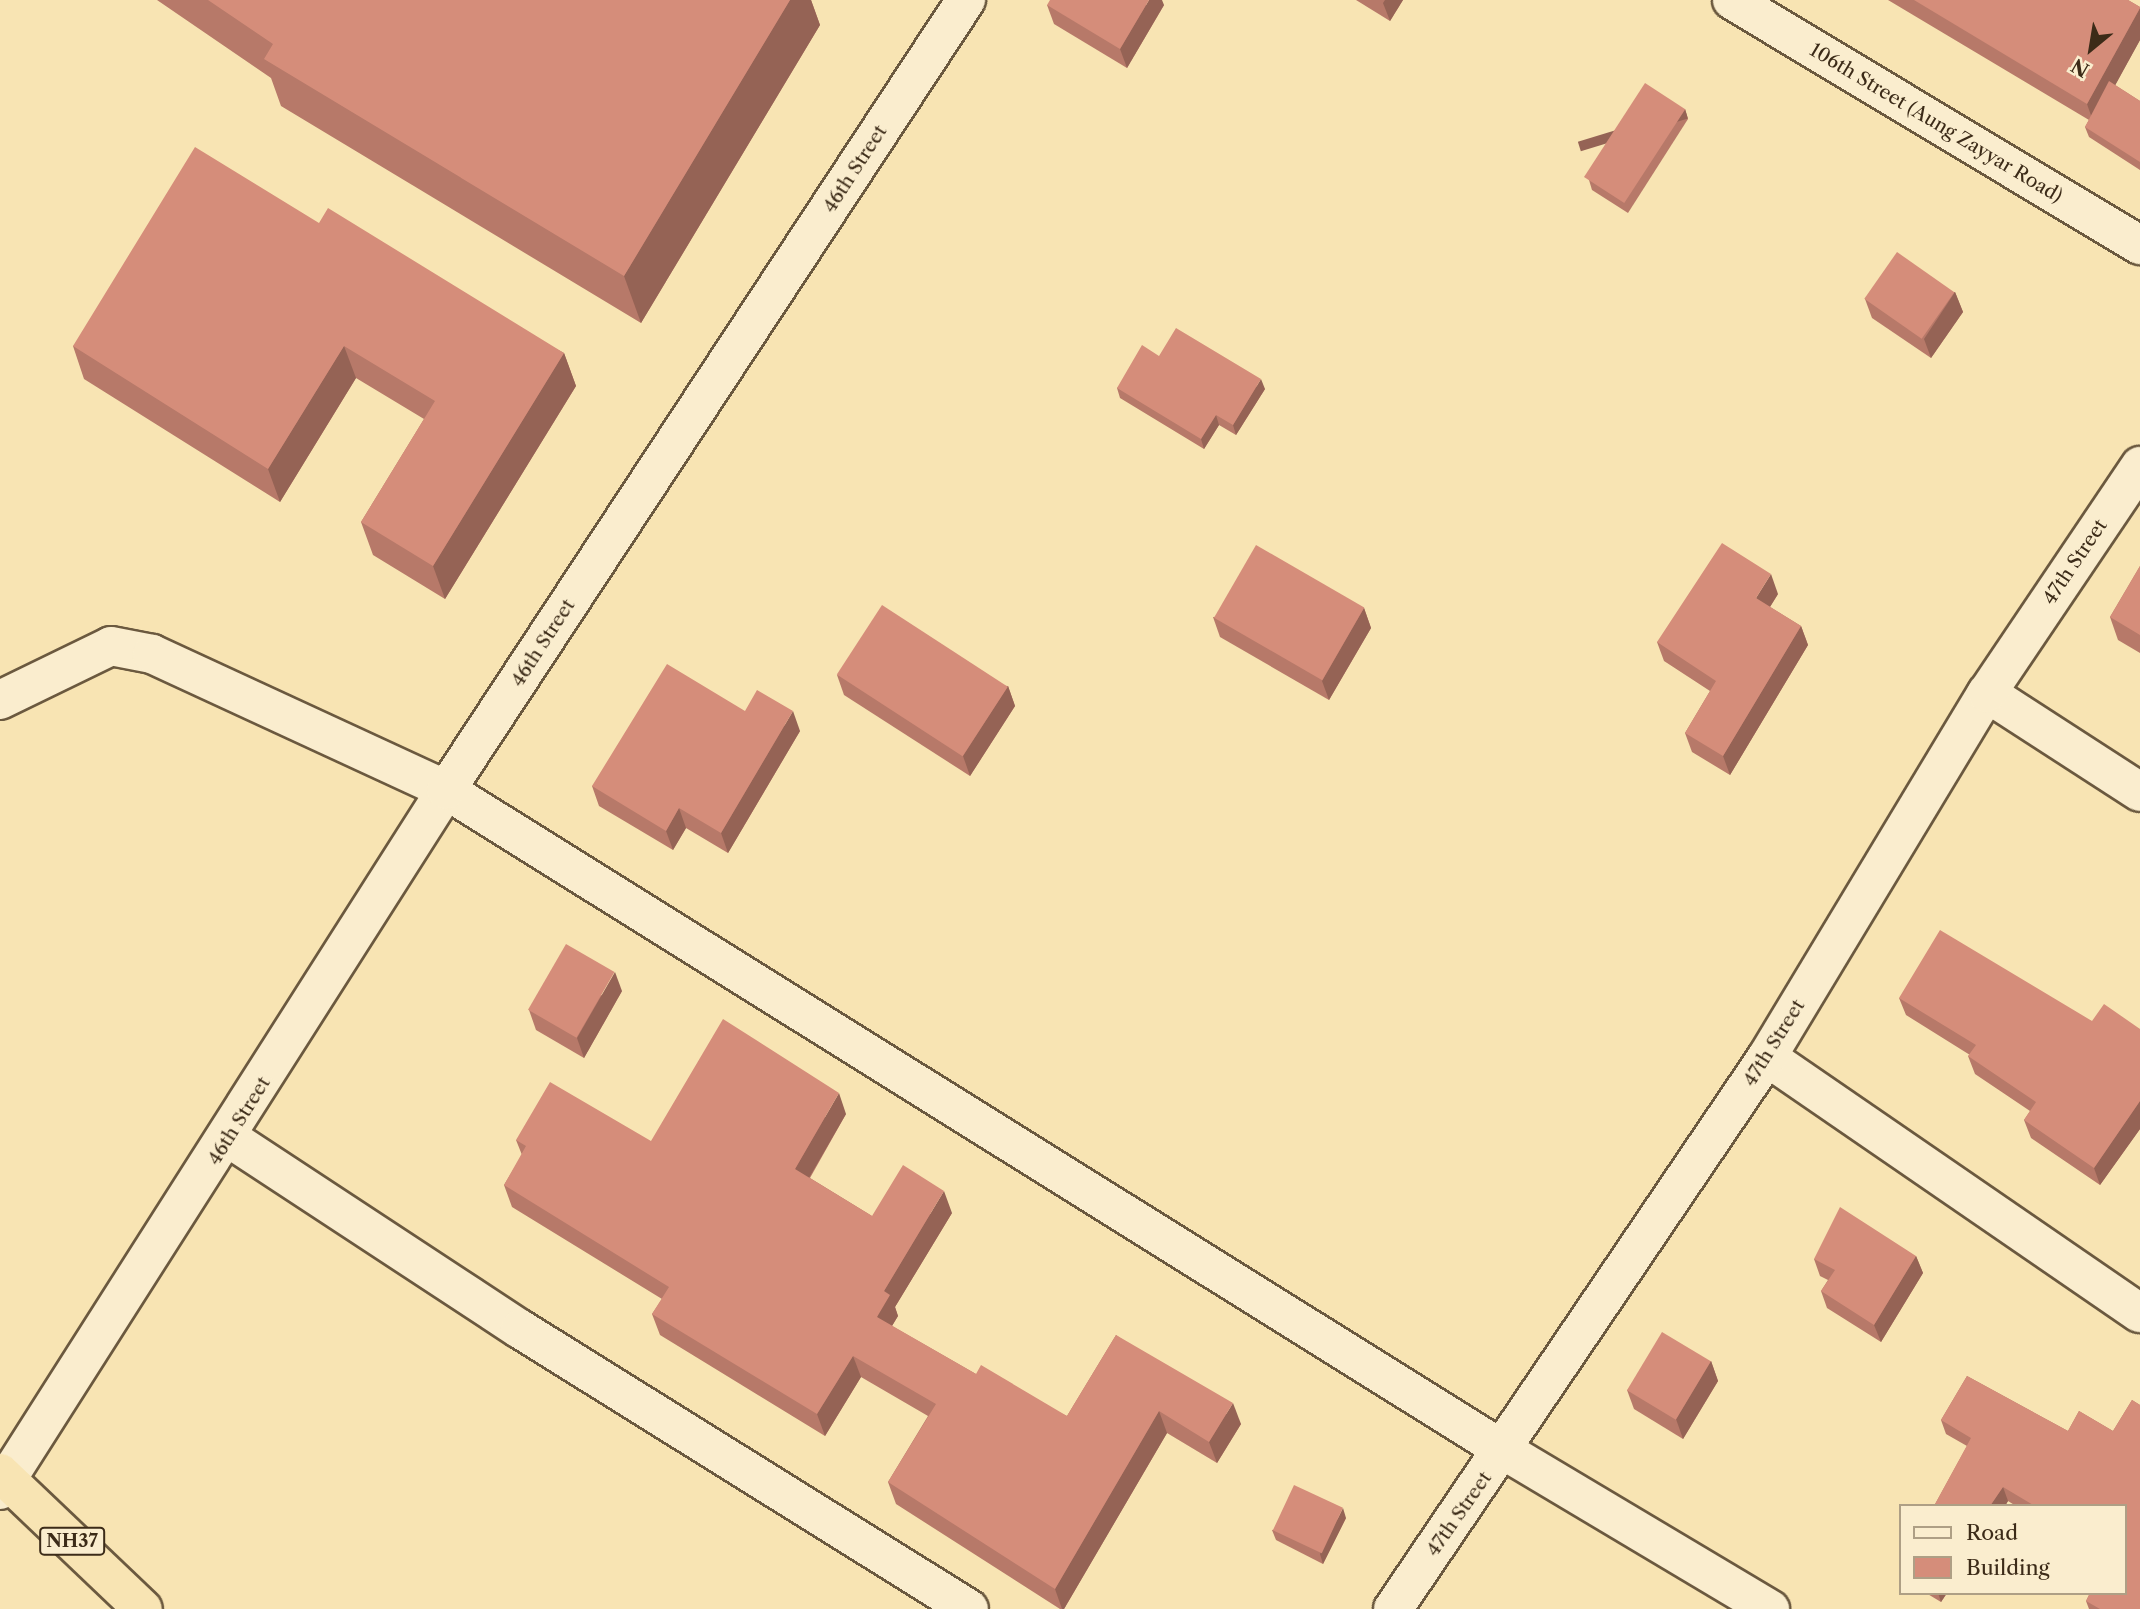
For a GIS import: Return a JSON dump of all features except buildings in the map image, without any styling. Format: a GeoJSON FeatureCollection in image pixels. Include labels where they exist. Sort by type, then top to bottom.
{"type":"FeatureCollection","features":[{"type":"Feature","properties":{"kind":"highway","name":"NH37"},"geometry":{"type":"LineString","coordinates":[[3,1481],[143,1609]]}},
{"type":"Feature","properties":{"kind":"street","name":"46th Street"},"geometry":{"type":"LineString","coordinates":[[3,1481],[229,1139],[446,790],[966,0]]}},
{"type":"Feature","properties":{"kind":"street","name":"106th Street (Aung Zayyar Road)"},"geometry":{"type":"LineString","coordinates":[[1732,0],[2140,245]]}},
{"type":"Feature","properties":{"kind":"street","name":"47th Street"},"geometry":{"type":"LineString","coordinates":[[1393,1609],[1767,1057],[1987,693],[2140,466]]}},
{"type":"Feature","properties":{"kind":"street"},"geometry":{"type":"LineString","coordinates":[[0,700],[111,646],[138,651],[446,790],[1503,1450],[1770,1609]]}},
{"type":"Feature","properties":{"kind":"street"},"geometry":{"type":"LineString","coordinates":[[1987,693],[2140,792]]}},
{"type":"Feature","properties":{"kind":"street"},"geometry":{"type":"LineString","coordinates":[[1767,1057],[2140,1313]]}},
{"type":"Feature","properties":{"kind":"street"},"geometry":{"type":"LineString","coordinates":[[229,1139],[520,1329],[969,1609]]}}]}
